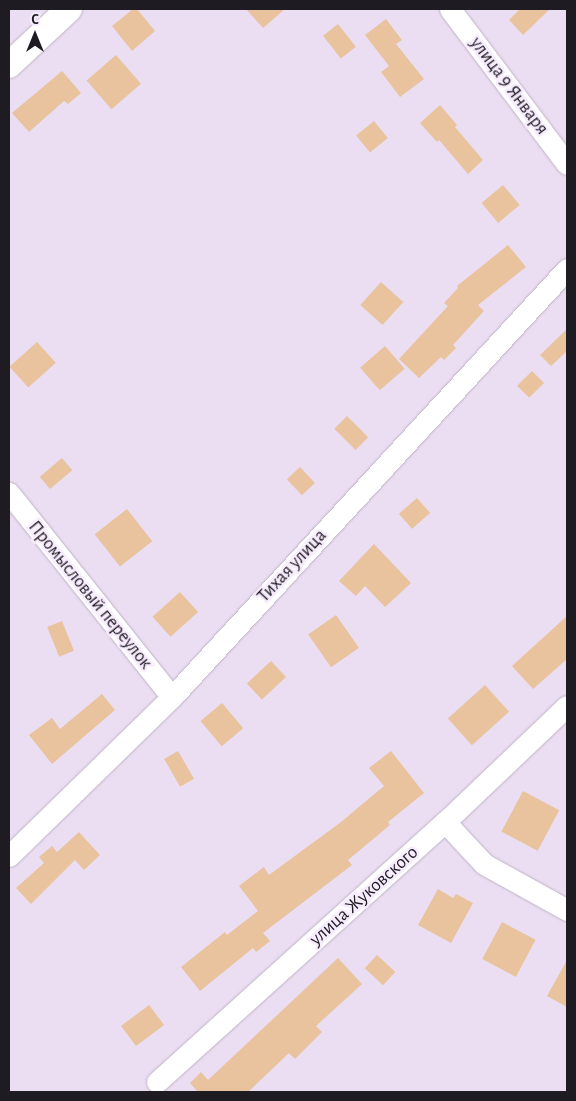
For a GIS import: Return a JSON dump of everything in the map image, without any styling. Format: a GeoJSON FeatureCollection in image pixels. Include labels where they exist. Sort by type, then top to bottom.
{"type":"FeatureCollection","features":[{"type":"Feature","properties":{"kind":"street"},"geometry":{"type":"LineString","coordinates":[[9,65],[69,9]]}},
{"type":"Feature","properties":{"kind":"street","name":"улица 9 Января"},"geometry":{"type":"LineString","coordinates":[[450,9],[567,164]]}},
{"type":"Feature","properties":{"kind":"street","name":"Тихая улица"},"geometry":{"type":"LineString","coordinates":[[9,856],[172,698],[567,269]]}},
{"type":"Feature","properties":{"kind":"street","name":"Промысловый переулок"},"geometry":{"type":"LineString","coordinates":[[9,493],[172,698]]}},
{"type":"Feature","properties":{"kind":"street","name":"улица Жуковского"},"geometry":{"type":"LineString","coordinates":[[157,1082],[445,822],[567,706]]}},
{"type":"Feature","properties":{"kind":"street"},"geometry":{"type":"LineString","coordinates":[[445,822],[484,864],[567,910]]}},
{"type":"Feature","properties":{"kind":"building"},"geometry":{"type":"Polygon","coordinates":[[[133,9],[137,9],[155,31],[132,51],[112,26],[133,9]]]}},
{"type":"Feature","properties":{"kind":"building"},"geometry":{"type":"Polygon","coordinates":[[[246,9],[285,9],[263,28],[246,9]]]}},
{"type":"Feature","properties":{"kind":"building"},"geometry":{"type":"Polygon","coordinates":[[[520,9],[550,9],[523,35],[509,20],[520,9]]]}},
{"type":"Feature","properties":{"kind":"building"},"geometry":{"type":"Polygon","coordinates":[[[386,19],[402,40],[396,44],[424,79],[400,97],[381,72],[389,66],[365,35],[386,19]]]}},
{"type":"Feature","properties":{"kind":"building"},"geometry":{"type":"Polygon","coordinates":[[[338,24],[356,47],[341,59],[323,36],[338,24]]]}},
{"type":"Feature","properties":{"kind":"building"},"geometry":{"type":"Polygon","coordinates":[[[116,55],[141,84],[111,109],[87,81],[116,55]]]}},
{"type":"Feature","properties":{"kind":"building"},"geometry":{"type":"Polygon","coordinates":[[[62,71],[81,93],[68,104],[64,101],[29,132],[12,113],[62,71]]]}},
{"type":"Feature","properties":{"kind":"building"},"geometry":{"type":"Polygon","coordinates":[[[440,105],[457,125],[455,127],[483,160],[468,174],[439,140],[437,142],[420,123],[440,105]]]}},
{"type":"Feature","properties":{"kind":"building"},"geometry":{"type":"Polygon","coordinates":[[[374,121],[388,138],[370,153],[356,135],[374,121]]]}},
{"type":"Feature","properties":{"kind":"building"},"geometry":{"type":"Polygon","coordinates":[[[503,185],[520,205],[498,223],[482,203],[503,185]]]}},
{"type":"Feature","properties":{"kind":"building"},"geometry":{"type":"Polygon","coordinates":[[[508,245],[526,267],[478,305],[484,311],[453,345],[456,348],[444,360],[441,357],[419,378],[399,359],[448,306],[444,303],[458,288],[457,286],[508,245]]]}},
{"type":"Feature","properties":{"kind":"building"},"geometry":{"type":"Polygon","coordinates":[[[381,282],[403,302],[383,325],[360,305],[381,282]]]}},
{"type":"Feature","properties":{"kind":"building"},"geometry":{"type":"Polygon","coordinates":[[[567,329],[567,351],[551,366],[540,355],[567,329]]]}},
{"type":"Feature","properties":{"kind":"building"},"geometry":{"type":"Polygon","coordinates":[[[37,342],[56,363],[28,388],[10,367],[37,342]]]}},
{"type":"Feature","properties":{"kind":"building"},"geometry":{"type":"Polygon","coordinates":[[[385,346],[405,369],[380,390],[360,368],[385,346]]]}},
{"type":"Feature","properties":{"kind":"building"},"geometry":{"type":"Polygon","coordinates":[[[532,371],[544,383],[529,398],[517,386],[532,371]]]}},
{"type":"Feature","properties":{"kind":"building"},"geometry":{"type":"Polygon","coordinates":[[[347,416],[368,437],[355,450],[334,429],[347,416]]]}},
{"type":"Feature","properties":{"kind":"building"},"geometry":{"type":"Polygon","coordinates":[[[62,458],[72,470],[50,489],[40,477],[62,458]]]}},
{"type":"Feature","properties":{"kind":"building"},"geometry":{"type":"Polygon","coordinates":[[[300,467],[315,483],[302,495],[287,479],[300,467]]]}},
{"type":"Feature","properties":{"kind":"building"},"geometry":{"type":"Polygon","coordinates":[[[417,498],[430,513],[412,529],[399,514],[417,498]]]}},
{"type":"Feature","properties":{"kind":"building"},"geometry":{"type":"Polygon","coordinates":[[[127,509],[152,541],[120,567],[95,534],[127,509]]]}},
{"type":"Feature","properties":{"kind":"building"},"geometry":{"type":"Polygon","coordinates":[[[374,544],[411,583],[385,607],[365,586],[356,596],[339,581],[374,544]]]}},
{"type":"Feature","properties":{"kind":"building"},"geometry":{"type":"Polygon","coordinates":[[[180,592],[198,612],[171,637],[153,617],[180,592]]]}},
{"type":"Feature","properties":{"kind":"building"},"geometry":{"type":"Polygon","coordinates":[[[336,615],[359,648],[331,667],[308,635],[336,615]]]}},
{"type":"Feature","properties":{"kind":"building"},"geometry":{"type":"Polygon","coordinates":[[[567,616],[567,659],[533,689],[512,666],[567,616]]]}},
{"type":"Feature","properties":{"kind":"building"},"geometry":{"type":"Polygon","coordinates":[[[62,621],[74,651],[59,657],[47,627],[62,621]]]}},
{"type":"Feature","properties":{"kind":"building"},"geometry":{"type":"Polygon","coordinates":[[[271,661],[286,677],[262,700],[247,684],[271,661]]]}},
{"type":"Feature","properties":{"kind":"building"},"geometry":{"type":"Polygon","coordinates":[[[485,685],[509,712],[472,745],[448,718],[485,685]]]}},
{"type":"Feature","properties":{"kind":"building"},"geometry":{"type":"Polygon","coordinates":[[[102,694],[115,710],[52,764],[29,735],[52,718],[60,729],[102,694]]]}},
{"type":"Feature","properties":{"kind":"building"},"geometry":{"type":"Polygon","coordinates":[[[222,703],[243,728],[222,746],[201,721],[222,703]]]}},
{"type":"Feature","properties":{"kind":"building"},"geometry":{"type":"Polygon","coordinates":[[[178,751],[194,779],[180,787],[164,759],[178,751]]]}},
{"type":"Feature","properties":{"kind":"building"},"geometry":{"type":"Polygon","coordinates":[[[391,751],[424,793],[388,822],[390,825],[348,860],[352,865],[263,933],[270,941],[256,952],[253,948],[200,991],[181,967],[225,932],[227,935],[258,911],[239,886],[264,867],[269,875],[341,822],[384,786],[369,768],[391,751]]]}},
{"type":"Feature","properties":{"kind":"building"},"geometry":{"type":"Polygon","coordinates":[[[523,791],[559,810],[538,851],[501,832],[523,791]]]}},
{"type":"Feature","properties":{"kind":"building"},"geometry":{"type":"Polygon","coordinates":[[[79,832],[100,855],[84,870],[75,860],[31,904],[16,888],[44,863],[39,857],[52,846],[57,852],[79,832]]]}},
{"type":"Feature","properties":{"kind":"building"},"geometry":{"type":"Polygon","coordinates":[[[438,889],[453,898],[456,894],[473,903],[451,943],[418,925],[438,889]]]}},
{"type":"Feature","properties":{"kind":"building"},"geometry":{"type":"Polygon","coordinates":[[[502,922],[536,940],[516,977],[482,959],[502,922]]]}},
{"type":"Feature","properties":{"kind":"building"},"geometry":{"type":"Polygon","coordinates":[[[377,955],[395,972],[383,985],[365,968],[377,955]]]}},
{"type":"Feature","properties":{"kind":"building"},"geometry":{"type":"Polygon","coordinates":[[[338,958],[362,984],[316,1026],[322,1032],[295,1059],[289,1053],[248,1092],[196,1092],[190,1083],[201,1072],[208,1080],[338,958]]]}},
{"type":"Feature","properties":{"kind":"building"},"geometry":{"type":"Polygon","coordinates":[[[567,960],[567,1007],[547,996],[567,960]]]}},
{"type":"Feature","properties":{"kind":"building"},"geometry":{"type":"Polygon","coordinates":[[[149,1005],[164,1025],[136,1046],[121,1026],[149,1005]]]}}]}
